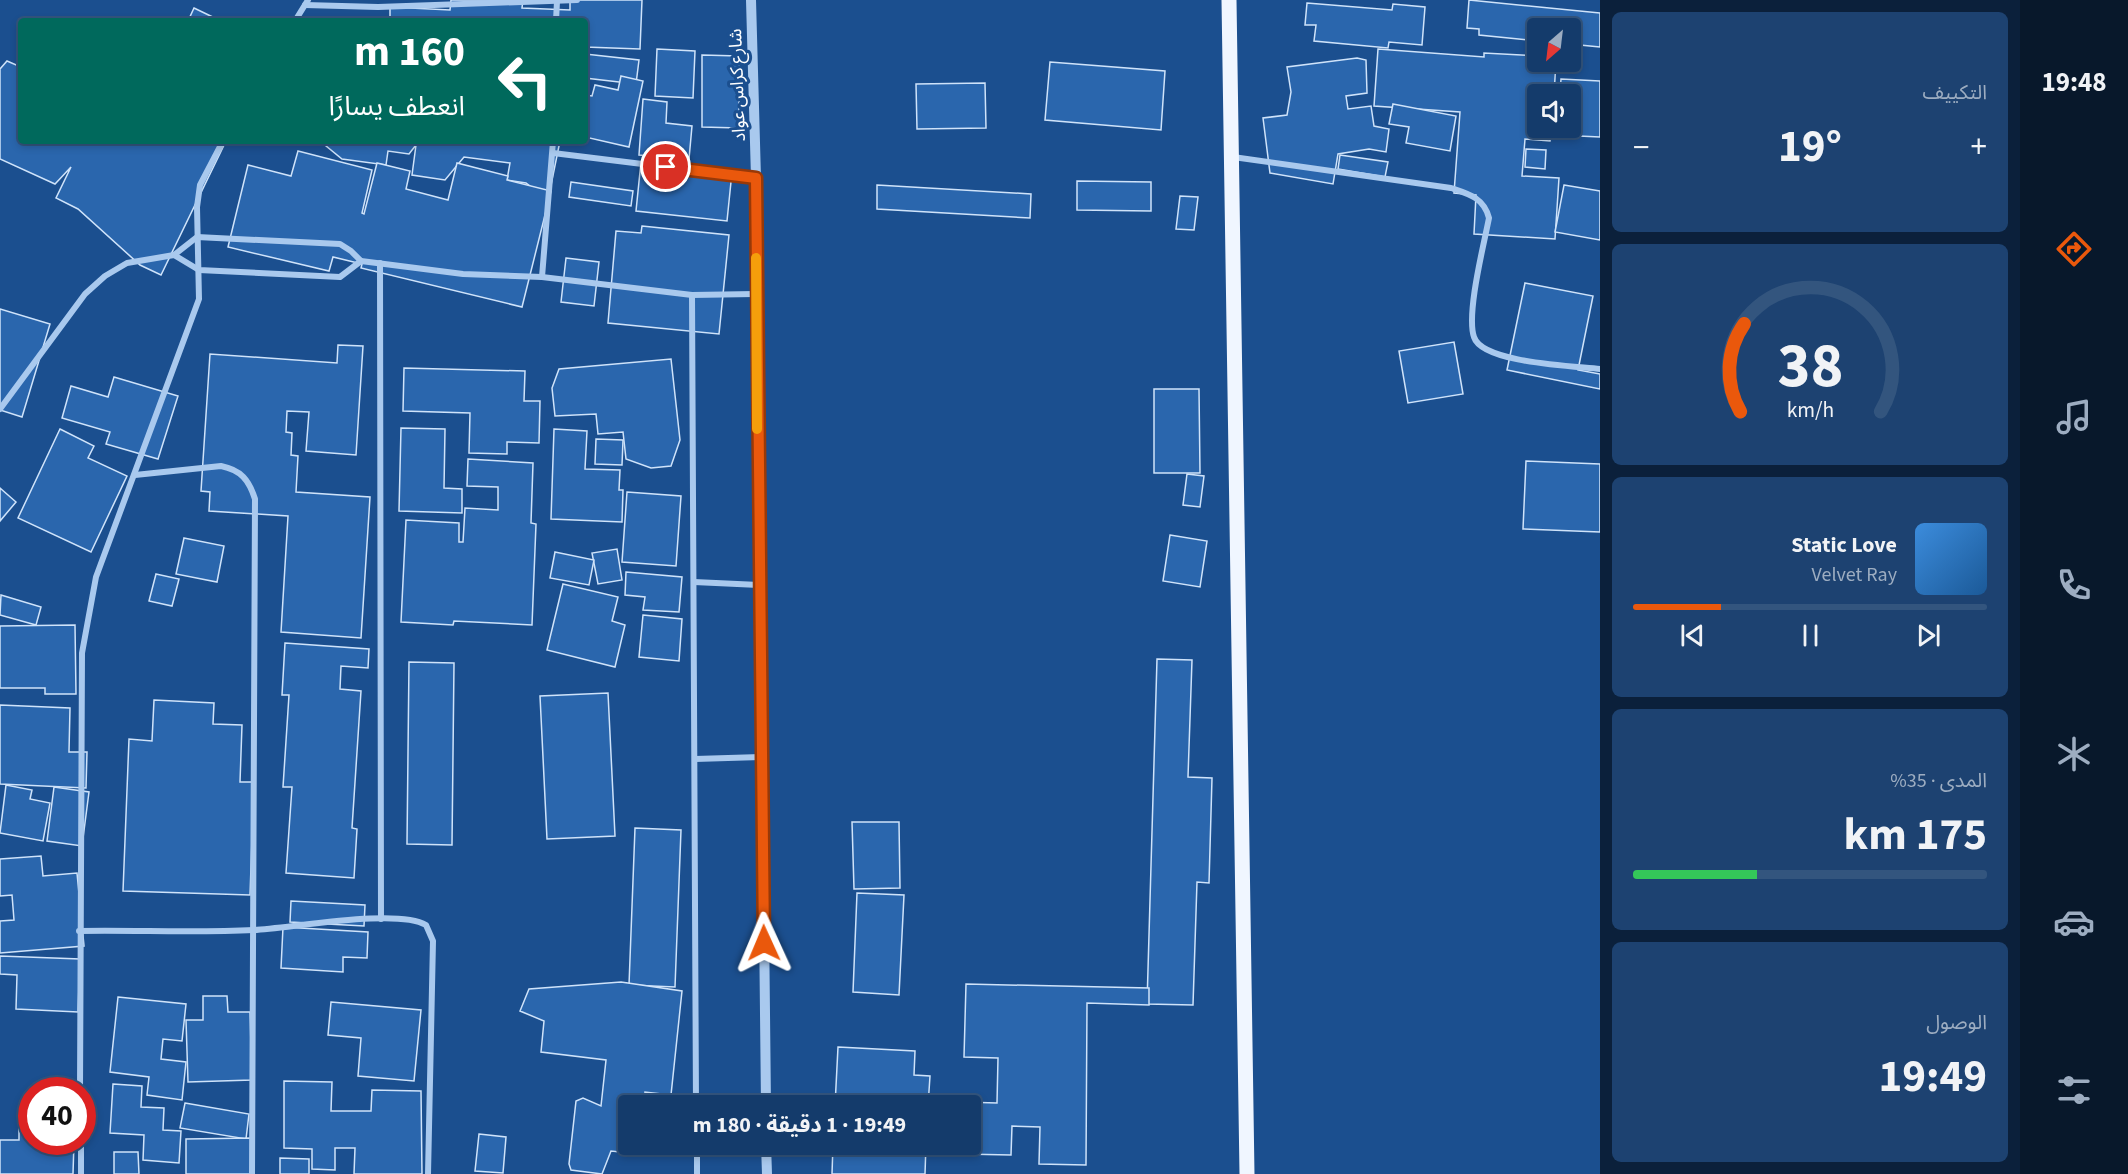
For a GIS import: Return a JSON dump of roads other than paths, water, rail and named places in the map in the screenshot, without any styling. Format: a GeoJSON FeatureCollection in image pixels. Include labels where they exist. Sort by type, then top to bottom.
{"type":"FeatureCollection","features":[{"type":"Feature","properties":{"kind":"main road"},"geometry":{"type":"LineString","coordinates":[[1229,0],[1247,1174]]}},
{"type":"Feature","properties":{"kind":"street"},"geometry":{"type":"LineString","coordinates":[[297,18],[306,3],[378,6],[577,0]]}},
{"type":"Feature","properties":{"kind":"street","name":"شارع كراس عواد"},"geometry":{"type":"LineString","coordinates":[[751,0],[756,178],[766,1095]]}},
{"type":"Feature","properties":{"kind":"street"},"geometry":{"type":"LineString","coordinates":[[556,18],[557,1]]}},
{"type":"Feature","properties":{"kind":"street"},"geometry":{"type":"LineString","coordinates":[[80,1077],[82,653],[96,577],[199,299],[197,207],[201,185],[222,144]]}},
{"type":"Feature","properties":{"kind":"street"},"geometry":{"type":"LineString","coordinates":[[542,277],[553,144]]}},
{"type":"Feature","properties":{"kind":"street"},"geometry":{"type":"LineString","coordinates":[[553,153],[756,178]]}},
{"type":"Feature","properties":{"kind":"street"},"geometry":{"type":"LineString","coordinates":[[1232,157],[1451,188],[1472,195],[1486,206],[1489,218],[1473,313],[1474,338],[1485,351],[1501,357],[1600,369]]}},
{"type":"Feature","properties":{"kind":"street"},"geometry":{"type":"LineString","coordinates":[[0,409],[85,294],[105,276],[128,263],[174,255],[197,237],[340,244],[351,250],[361,261],[463,274],[542,277],[692,295],[756,294]]}},
{"type":"Feature","properties":{"kind":"street"},"geometry":{"type":"LineString","coordinates":[[174,255],[199,270],[340,277],[361,261]]}},
{"type":"Feature","properties":{"kind":"street"},"geometry":{"type":"LineString","coordinates":[[380,263],[381,919]]}},
{"type":"Feature","properties":{"kind":"street"},"geometry":{"type":"LineString","coordinates":[[692,295],[696,1095]]}},
{"type":"Feature","properties":{"kind":"street"},"geometry":{"type":"LineString","coordinates":[[135,475],[221,466],[234,469],[244,477],[255,499],[252,1174]]}},
{"type":"Feature","properties":{"kind":"street"},"geometry":{"type":"LineString","coordinates":[[693,582],[759,585]]}},
{"type":"Feature","properties":{"kind":"street"},"geometry":{"type":"LineString","coordinates":[[694,759],[761,757]]}},
{"type":"Feature","properties":{"kind":"street"},"geometry":{"type":"LineString","coordinates":[[79,931],[253,930],[381,919],[417,920],[426,926],[433,941],[428,1174]]}},
{"type":"Feature","properties":{"kind":"street"},"geometry":{"type":"LineString","coordinates":[[81,1155],[81,1174]]}},
{"type":"Feature","properties":{"kind":"street"},"geometry":{"type":"LineString","coordinates":[[697,1155],[697,1174]]}},
{"type":"Feature","properties":{"kind":"street"},"geometry":{"type":"LineString","coordinates":[[766,1155],[767,1174]]}}]}
